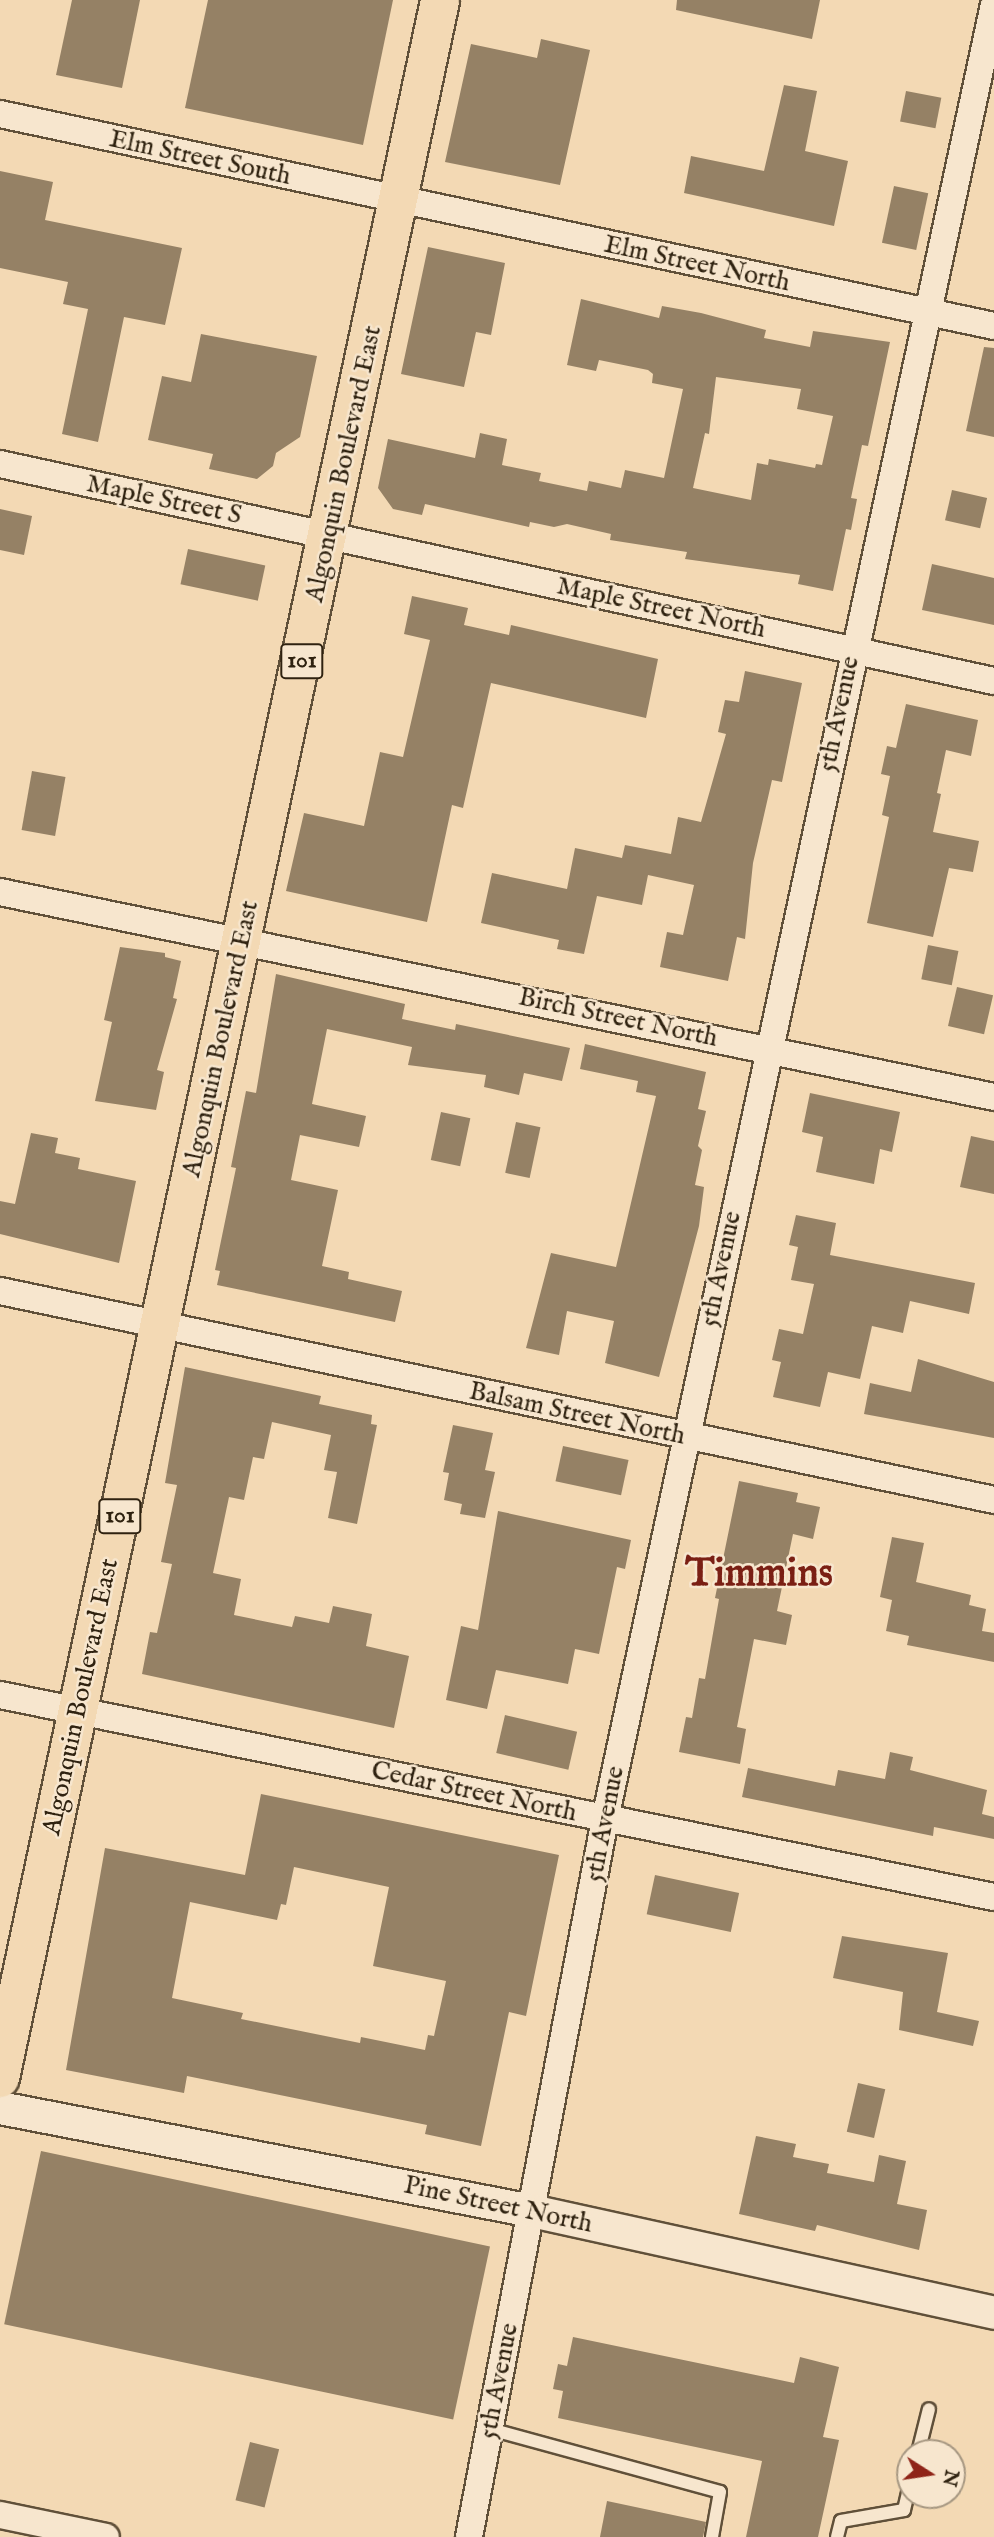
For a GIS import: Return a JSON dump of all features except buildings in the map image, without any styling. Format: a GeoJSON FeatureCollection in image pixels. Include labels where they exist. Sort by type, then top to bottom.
{"type":"FeatureCollection","features":[{"type":"Feature","properties":{"kind":"main road","name":"Algonquin Boulevard East"},"geometry":{"type":"LineString","coordinates":[[0,2078],[440,0]]}},
{"type":"Feature","properties":{"kind":"street","name":"5th Avenue"},"geometry":{"type":"LineString","coordinates":[[469,2537],[605,1819],[925,312],[994,5]]}},
{"type":"Feature","properties":{"kind":"street","name":"Elm Street South"},"geometry":{"type":"LineString","coordinates":[[0,114],[399,201]]}},
{"type":"Feature","properties":{"kind":"street","name":"Elm Street North"},"geometry":{"type":"LineString","coordinates":[[399,201],[994,326]]}},
{"type":"Feature","properties":{"kind":"street","name":"Maple Street S"},"geometry":{"type":"LineString","coordinates":[[0,464],[328,536]]}},
{"type":"Feature","properties":{"kind":"street","name":"Maple Street North"},"geometry":{"type":"LineString","coordinates":[[328,536],[994,681]]}},
{"type":"Feature","properties":{"kind":"street","name":"Birch Street North"},"geometry":{"type":"LineString","coordinates":[[0,892],[994,1097]]}},
{"type":"Feature","properties":{"kind":"street","name":"Balsam Street North"},"geometry":{"type":"LineString","coordinates":[[0,1291],[161,1322],[685,1438],[994,1500]]}},
{"type":"Feature","properties":{"kind":"street","name":"Cedar Street North"},"geometry":{"type":"LineString","coordinates":[[0,1695],[994,1897]]}},
{"type":"Feature","properties":{"kind":"street","name":"Pine Street North"},"geometry":{"type":"LineString","coordinates":[[0,2108],[532,2211],[994,2313]]}},
{"type":"Feature","properties":{"kind":"street"},"geometry":{"type":"LineString","coordinates":[[0,2515],[106,2537]]}},
{"type":"Feature","properties":{"kind":"lane"},"geometry":{"type":"LineString","coordinates":[[922,2439],[929,2409]]}},
{"type":"Feature","properties":{"kind":"lane"},"geometry":{"type":"LineString","coordinates":[[490,2428],[720,2492],[712,2537]]}},
{"type":"Feature","properties":{"kind":"lane"},"geometry":{"type":"LineString","coordinates":[[837,2537],[841,2521],[904,2509]]}},
{"type":"Feature","properties":{"kind":"district","name":"Timmins"},"geometry":{"type":"Point","coordinates":[759,1575]}}]}
